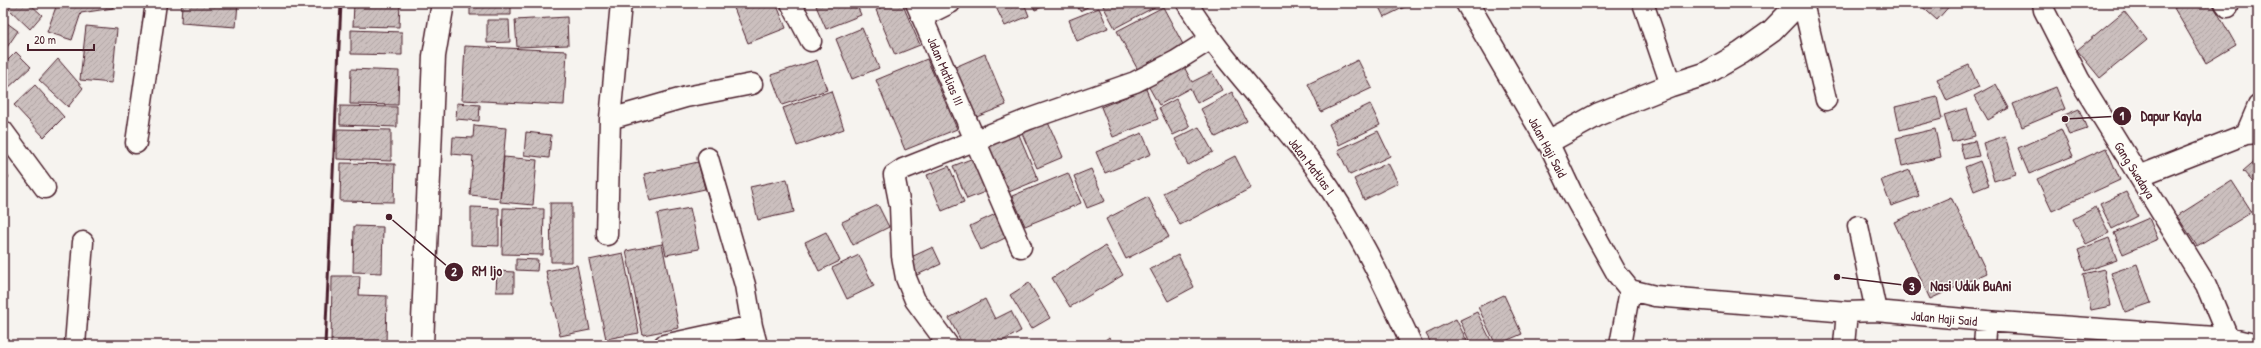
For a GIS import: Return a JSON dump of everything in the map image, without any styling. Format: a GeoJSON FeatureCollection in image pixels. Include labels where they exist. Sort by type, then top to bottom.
{"type":"FeatureCollection","features":[{"type":"Feature","properties":{"kind":"street"},"geometry":{"type":"LineString","coordinates":[[136,143],[156,3]]}},
{"type":"Feature","properties":{"kind":"street"},"geometry":{"type":"LineString","coordinates":[[422,345],[434,56],[443,3]]}},
{"type":"Feature","properties":{"kind":"street"},"geometry":{"type":"LineString","coordinates":[[607,235],[610,119],[621,3]]}},
{"type":"Feature","properties":{"kind":"street"},"geometry":{"type":"LineString","coordinates":[[791,3],[811,41]]}},
{"type":"Feature","properties":{"kind":"street"},"geometry":{"type":"LineString","coordinates":[[919,10],[950,3]]}},
{"type":"Feature","properties":{"kind":"street","name":"Jalan Matlias I"},"geometry":{"type":"LineString","coordinates":[[1187,3],[1211,39],[1317,170],[1342,207],[1365,248],[1412,345]]}},
{"type":"Feature","properties":{"kind":"street","name":"Jalan Haji Said"},"geometry":{"type":"LineString","coordinates":[[1467,3],[1548,142],[1576,200],[1617,274],[1630,290],[1655,296],[1847,312],[1876,311],[1986,321],[2228,338],[2258,345]]}},
{"type":"Feature","properties":{"kind":"street"},"geometry":{"type":"LineString","coordinates":[[1643,3],[1671,85]]}},
{"type":"Feature","properties":{"kind":"street"},"geometry":{"type":"LineString","coordinates":[[1548,142],[1600,114],[1671,85],[1705,74],[1741,53],[1772,31],[1799,3]]}},
{"type":"Feature","properties":{"kind":"street"},"geometry":{"type":"LineString","coordinates":[[1803,3],[1826,100]]}},
{"type":"Feature","properties":{"kind":"street","name":"Gang Swadaya"},"geometry":{"type":"LineString","coordinates":[[2043,3],[2044,10],[2079,79],[2206,286],[2228,338]]}},
{"type":"Feature","properties":{"kind":"street","name":"Jalan Matlias III"},"geometry":{"type":"LineString","coordinates":[[919,10],[1021,247]]}},
{"type":"Feature","properties":{"kind":"street"},"geometry":{"type":"LineString","coordinates":[[948,345],[915,300],[906,278],[902,256],[900,206],[894,175],[903,169],[975,139],[1135,82],[1176,61],[1211,39]]}},
{"type":"Feature","properties":{"kind":"street"},"geometry":{"type":"LineString","coordinates":[[610,119],[686,97],[752,84]]}},
{"type":"Feature","properties":{"kind":"street"},"geometry":{"type":"LineString","coordinates":[[2139,176],[2252,133],[2258,106]]}},
{"type":"Feature","properties":{"kind":"street"},"geometry":{"type":"LineString","coordinates":[[3,131],[46,188]]}},
{"type":"Feature","properties":{"kind":"street"},"geometry":{"type":"LineString","coordinates":[[708,158],[745,285],[757,345]]}},
{"type":"Feature","properties":{"kind":"street"},"geometry":{"type":"LineString","coordinates":[[1858,226],[1876,311]]}},
{"type":"Feature","properties":{"kind":"street"},"geometry":{"type":"LineString","coordinates":[[75,345],[83,242]]}},
{"type":"Feature","properties":{"kind":"street"},"geometry":{"type":"LineString","coordinates":[[1620,345],[1630,290]]}},
{"type":"Feature","properties":{"kind":"street"},"geometry":{"type":"LineString","coordinates":[[1844,345],[1847,312]]}},
{"type":"Feature","properties":{"kind":"street"},"geometry":{"type":"LineString","coordinates":[[1984,345],[1986,321]]}},
{"type":"Feature","properties":{"kind":"street"},"geometry":{"type":"LineString","coordinates":[[664,345],[752,326]]}},
{"type":"Feature","properties":{"kind":"building"},"geometry":{"type":"Polygon","coordinates":[[[3,3],[29,3],[42,15],[30,29],[9,9],[3,13],[3,3]]]}},
{"type":"Feature","properties":{"kind":"building"},"geometry":{"type":"Polygon","coordinates":[[[61,3],[112,3],[113,8],[81,13],[72,40],[47,32],[57,4],[61,6],[61,3]]]}},
{"type":"Feature","properties":{"kind":"building"},"geometry":{"type":"Polygon","coordinates":[[[182,3],[238,3],[236,27],[181,23],[182,3]]]}},
{"type":"Feature","properties":{"kind":"building"},"geometry":{"type":"Polygon","coordinates":[[[354,3],[400,3],[399,27],[353,26],[354,3]]]}},
{"type":"Feature","properties":{"kind":"building"},"geometry":{"type":"Polygon","coordinates":[[[470,3],[511,3],[511,15],[470,15],[470,3]]]}},
{"type":"Feature","properties":{"kind":"building"},"geometry":{"type":"Polygon","coordinates":[[[732,3],[776,3],[786,28],[748,43],[732,3]]]}},
{"type":"Feature","properties":{"kind":"building"},"geometry":{"type":"Polygon","coordinates":[[[823,3],[856,3],[861,15],[826,29],[816,6],[823,3]]]}},
{"type":"Feature","properties":{"kind":"building"},"geometry":{"type":"Polygon","coordinates":[[[893,3],[902,3],[920,45],[895,55],[876,10],[893,3]]]}},
{"type":"Feature","properties":{"kind":"building"},"geometry":{"type":"Polygon","coordinates":[[[994,3],[1024,3],[1029,16],[1005,26],[994,3]]]}},
{"type":"Feature","properties":{"kind":"building"},"geometry":{"type":"Polygon","coordinates":[[[1032,3],[1052,3],[1035,10],[1032,3]]]}},
{"type":"Feature","properties":{"kind":"building"},"geometry":{"type":"Polygon","coordinates":[[[1075,3],[1095,3],[1080,11],[1075,3]]]}},
{"type":"Feature","properties":{"kind":"building"},"geometry":{"type":"Polygon","coordinates":[[[1104,3],[1162,3],[1115,28],[1102,4],[1104,3]]]}},
{"type":"Feature","properties":{"kind":"building"},"geometry":{"type":"Polygon","coordinates":[[[1377,3],[1413,3],[1384,17],[1377,3]]]}},
{"type":"Feature","properties":{"kind":"building"},"geometry":{"type":"Polygon","coordinates":[[[1918,3],[1952,3],[1937,20],[1918,3]]]}},
{"type":"Feature","properties":{"kind":"building"},"geometry":{"type":"Polygon","coordinates":[[[2184,3],[2212,3],[2236,45],[2206,63],[2174,8],[2184,3]]]}},
{"type":"Feature","properties":{"kind":"building"},"geometry":{"type":"Polygon","coordinates":[[[1163,7],[1185,48],[1139,72],[1117,31],[1163,7]]]}},
{"type":"Feature","properties":{"kind":"building"},"geometry":{"type":"Polygon","coordinates":[[[1099,8],[1108,28],[1077,41],[1069,20],[1099,8]]]}},
{"type":"Feature","properties":{"kind":"building"},"geometry":{"type":"Polygon","coordinates":[[[2124,11],[2147,40],[2100,78],[2077,50],[2124,11]]]}},
{"type":"Feature","properties":{"kind":"building"},"geometry":{"type":"Polygon","coordinates":[[[567,17],[568,45],[517,47],[515,20],[567,17]]]}},
{"type":"Feature","properties":{"kind":"building"},"geometry":{"type":"Polygon","coordinates":[[[3,20],[18,31],[3,53],[3,20]]]}},
{"type":"Feature","properties":{"kind":"building"},"geometry":{"type":"Polygon","coordinates":[[[487,20],[509,20],[510,42],[487,43],[487,20]]]}},
{"type":"Feature","properties":{"kind":"building"},"geometry":{"type":"Polygon","coordinates":[[[86,26],[117,29],[112,83],[80,80],[86,26]]]}},
{"type":"Feature","properties":{"kind":"building"},"geometry":{"type":"Polygon","coordinates":[[[862,28],[879,68],[852,79],[836,39],[862,28]]]}},
{"type":"Feature","properties":{"kind":"building"},"geometry":{"type":"Polygon","coordinates":[[[351,30],[402,32],[402,55],[351,54],[351,30]]]}},
{"type":"Feature","properties":{"kind":"building"},"geometry":{"type":"Polygon","coordinates":[[[465,46],[567,51],[564,105],[462,100],[465,46]]]}},
{"type":"Feature","properties":{"kind":"building"},"geometry":{"type":"Polygon","coordinates":[[[16,52],[31,67],[6,90],[3,87],[3,65],[16,52]]]}},
{"type":"Feature","properties":{"kind":"building"},"geometry":{"type":"Polygon","coordinates":[[[985,54],[1006,105],[974,118],[953,68],[985,54]]]}},
{"type":"Feature","properties":{"kind":"building"},"geometry":{"type":"Polygon","coordinates":[[[58,59],[83,88],[68,107],[39,80],[58,59]]]}},
{"type":"Feature","properties":{"kind":"building"},"geometry":{"type":"Polygon","coordinates":[[[927,59],[957,129],[905,150],[876,80],[927,59]]]}},
{"type":"Feature","properties":{"kind":"building"},"geometry":{"type":"Polygon","coordinates":[[[817,60],[827,90],[782,105],[771,75],[817,60]]]}},
{"type":"Feature","properties":{"kind":"building"},"geometry":{"type":"Polygon","coordinates":[[[1358,60],[1372,88],[1321,112],[1308,84],[1358,60]]]}},
{"type":"Feature","properties":{"kind":"building"},"geometry":{"type":"Polygon","coordinates":[[[1182,63],[1192,82],[1212,72],[1222,90],[1197,103],[1190,88],[1159,105],[1146,82],[1182,63]]]}},
{"type":"Feature","properties":{"kind":"building"},"geometry":{"type":"Polygon","coordinates":[[[1969,65],[1979,87],[1947,101],[1937,79],[1969,65]]]}},
{"type":"Feature","properties":{"kind":"building"},"geometry":{"type":"Polygon","coordinates":[[[351,69],[399,71],[398,105],[350,104],[351,69]]]}},
{"type":"Feature","properties":{"kind":"building"},"geometry":{"type":"Polygon","coordinates":[[[1996,84],[2009,108],[1988,120],[1974,96],[1996,84]]]}},
{"type":"Feature","properties":{"kind":"building"},"geometry":{"type":"Polygon","coordinates":[[[35,85],[64,117],[44,137],[14,105],[35,85]]]}},
{"type":"Feature","properties":{"kind":"building"},"geometry":{"type":"Polygon","coordinates":[[[2056,87],[2065,109],[2022,127],[2013,104],[2056,87]]]}},
{"type":"Feature","properties":{"kind":"building"},"geometry":{"type":"Polygon","coordinates":[[[1146,89],[1158,119],[1113,137],[1101,107],[1146,89]]]}},
{"type":"Feature","properties":{"kind":"building"},"geometry":{"type":"Polygon","coordinates":[[[831,91],[844,129],[797,146],[783,108],[831,91]]]}},
{"type":"Feature","properties":{"kind":"building"},"geometry":{"type":"Polygon","coordinates":[[[1232,92],[1247,121],[1216,137],[1201,109],[1232,92]]]}},
{"type":"Feature","properties":{"kind":"building"},"geometry":{"type":"Polygon","coordinates":[[[1937,97],[1942,119],[1900,130],[1895,107],[1937,97]]]}},
{"type":"Feature","properties":{"kind":"building"},"geometry":{"type":"Polygon","coordinates":[[[1176,99],[1190,127],[1173,135],[1159,108],[1176,99]]]}},
{"type":"Feature","properties":{"kind":"building"},"geometry":{"type":"Polygon","coordinates":[[[457,103],[480,105],[479,121],[456,119],[457,103]]]}},
{"type":"Feature","properties":{"kind":"building"},"geometry":{"type":"Polygon","coordinates":[[[1370,104],[1380,125],[1339,145],[1329,124],[1370,104]]]}},
{"type":"Feature","properties":{"kind":"building"},"geometry":{"type":"Polygon","coordinates":[[[340,106],[397,107],[397,127],[340,125],[340,106]]]}},
{"type":"Feature","properties":{"kind":"building"},"geometry":{"type":"Polygon","coordinates":[[[1967,108],[1975,136],[1952,142],[1944,115],[1967,108]]]}},
{"type":"Feature","properties":{"kind":"building"},"geometry":{"type":"Polygon","coordinates":[[[2079,109],[2087,129],[2069,135],[2062,116],[2079,109]]]}},
{"type":"Feature","properties":{"kind":"building"},"geometry":{"type":"Polygon","coordinates":[[[1047,120],[1063,157],[1037,168],[1021,131],[1047,120]]]}},
{"type":"Feature","properties":{"kind":"building"},"geometry":{"type":"Polygon","coordinates":[[[474,125],[506,128],[500,198],[470,195],[473,156],[452,154],[453,137],[473,138],[474,125]]]}},
{"type":"Feature","properties":{"kind":"building"},"geometry":{"type":"Polygon","coordinates":[[[1199,127],[1213,152],[1188,165],[1175,139],[1199,127]]]}},
{"type":"Feature","properties":{"kind":"building"},"geometry":{"type":"Polygon","coordinates":[[[337,129],[391,130],[391,161],[337,159],[337,129]]]}},
{"type":"Feature","properties":{"kind":"building"},"geometry":{"type":"Polygon","coordinates":[[[1935,129],[1941,157],[1902,166],[1896,138],[1935,129]]]}},
{"type":"Feature","properties":{"kind":"building"},"geometry":{"type":"Polygon","coordinates":[[[2061,129],[2073,156],[2029,174],[2018,148],[2061,129]]]}},
{"type":"Feature","properties":{"kind":"building"},"geometry":{"type":"Polygon","coordinates":[[[1017,130],[1038,180],[1004,194],[983,145],[1017,130]]]}},
{"type":"Feature","properties":{"kind":"building"},"geometry":{"type":"Polygon","coordinates":[[[1378,131],[1390,156],[1350,175],[1338,150],[1378,131]]]}},
{"type":"Feature","properties":{"kind":"building"},"geometry":{"type":"Polygon","coordinates":[[[526,132],[551,135],[549,158],[524,155],[526,132]]]}},
{"type":"Feature","properties":{"kind":"building"},"geometry":{"type":"Polygon","coordinates":[[[1142,133],[1151,154],[1105,173],[1096,152],[1142,133]]]}},
{"type":"Feature","properties":{"kind":"building"},"geometry":{"type":"Polygon","coordinates":[[[2005,136],[2016,174],[1994,181],[1983,143],[2005,136]]]}},
{"type":"Feature","properties":{"kind":"building"},"geometry":{"type":"Polygon","coordinates":[[[1975,141],[1979,156],[1964,159],[1960,144],[1975,141]]]}},
{"type":"Feature","properties":{"kind":"building"},"geometry":{"type":"Polygon","coordinates":[[[2106,148],[2120,180],[2052,211],[2037,179],[2106,148]]]}},
{"type":"Feature","properties":{"kind":"building"},"geometry":{"type":"Polygon","coordinates":[[[981,155],[995,188],[967,199],[953,166],[981,155]]]}},
{"type":"Feature","properties":{"kind":"building"},"geometry":{"type":"Polygon","coordinates":[[[1235,156],[1251,188],[1180,225],[1163,193],[1235,156]]]}},
{"type":"Feature","properties":{"kind":"building"},"geometry":{"type":"Polygon","coordinates":[[[504,157],[537,160],[533,205],[500,202],[504,157]]]}},
{"type":"Feature","properties":{"kind":"building"},"geometry":{"type":"Polygon","coordinates":[[[2258,158],[2258,188],[2243,171],[2258,158]]]}},
{"type":"Feature","properties":{"kind":"building"},"geometry":{"type":"Polygon","coordinates":[[[1980,161],[1989,185],[1974,191],[1965,167],[1980,161]]]}},
{"type":"Feature","properties":{"kind":"building"},"geometry":{"type":"Polygon","coordinates":[[[698,162],[705,189],[650,201],[644,174],[698,162]]]}},
{"type":"Feature","properties":{"kind":"building"},"geometry":{"type":"Polygon","coordinates":[[[341,163],[395,164],[394,202],[340,201],[341,163]]]}},
{"type":"Feature","properties":{"kind":"building"},"geometry":{"type":"Polygon","coordinates":[[[1388,163],[1398,183],[1364,200],[1354,179],[1388,163]]]}},
{"type":"Feature","properties":{"kind":"building"},"geometry":{"type":"Polygon","coordinates":[[[949,166],[964,202],[942,211],[927,175],[949,166]]]}},
{"type":"Feature","properties":{"kind":"building"},"geometry":{"type":"Polygon","coordinates":[[[1091,169],[1105,201],[1087,208],[1074,176],[1091,169]]]}},
{"type":"Feature","properties":{"kind":"building"},"geometry":{"type":"Polygon","coordinates":[[[3,170],[9,177],[3,183],[3,170]]]}},
{"type":"Feature","properties":{"kind":"building"},"geometry":{"type":"Polygon","coordinates":[[[1910,170],[1919,196],[1891,206],[1881,180],[1910,170]]]}},
{"type":"Feature","properties":{"kind":"building"},"geometry":{"type":"Polygon","coordinates":[[[1068,173],[1081,203],[1025,226],[1012,196],[1068,173]]]}},
{"type":"Feature","properties":{"kind":"building"},"geometry":{"type":"Polygon","coordinates":[[[787,179],[794,212],[758,220],[750,187],[787,179]]]}},
{"type":"Feature","properties":{"kind":"building"},"geometry":{"type":"Polygon","coordinates":[[[2232,181],[2252,212],[2197,246],[2177,216],[2232,181]]]}},
{"type":"Feature","properties":{"kind":"building"},"geometry":{"type":"Polygon","coordinates":[[[2126,192],[2138,216],[2112,229],[2100,204],[2126,192]]]}},
{"type":"Feature","properties":{"kind":"building"},"geometry":{"type":"Polygon","coordinates":[[[1148,197],[1169,237],[1126,259],[1106,219],[1148,197]]]}},
{"type":"Feature","properties":{"kind":"building"},"geometry":{"type":"Polygon","coordinates":[[[1951,197],[1987,273],[1930,299],[1894,222],[1951,197]]]}},
{"type":"Feature","properties":{"kind":"building"},"geometry":{"type":"Polygon","coordinates":[[[550,203],[572,203],[572,262],[551,262],[550,203]]]}},
{"type":"Feature","properties":{"kind":"building"},"geometry":{"type":"Polygon","coordinates":[[[878,205],[889,227],[853,245],[842,222],[878,205]]]}},
{"type":"Feature","properties":{"kind":"building"},"geometry":{"type":"Polygon","coordinates":[[[471,207],[499,208],[499,246],[471,245],[471,207]]]}},
{"type":"Feature","properties":{"kind":"building"},"geometry":{"type":"Polygon","coordinates":[[[2096,207],[2109,233],[2086,244],[2073,219],[2096,207]]]}},
{"type":"Feature","properties":{"kind":"building"},"geometry":{"type":"Polygon","coordinates":[[[503,208],[544,209],[543,255],[502,254],[503,208]]]}},
{"type":"Feature","properties":{"kind":"building"},"geometry":{"type":"Polygon","coordinates":[[[690,208],[699,249],[666,255],[657,214],[690,208]]]}},
{"type":"Feature","properties":{"kind":"building"},"geometry":{"type":"Polygon","coordinates":[[[1002,211],[1013,234],[981,250],[970,226],[1002,211]]]}},
{"type":"Feature","properties":{"kind":"building"},"geometry":{"type":"Polygon","coordinates":[[[2149,218],[2158,239],[2123,254],[2114,233],[2149,218]]]}},
{"type":"Feature","properties":{"kind":"building"},"geometry":{"type":"Polygon","coordinates":[[[354,226],[383,227],[382,273],[353,272],[354,226]]]}},
{"type":"Feature","properties":{"kind":"building"},"geometry":{"type":"Polygon","coordinates":[[[826,232],[840,261],[819,271],[805,242],[826,232]]]}},
{"type":"Feature","properties":{"kind":"building"},"geometry":{"type":"Polygon","coordinates":[[[2109,238],[2117,260],[2085,271],[2078,250],[2109,238]]]}},
{"type":"Feature","properties":{"kind":"building"},"geometry":{"type":"Polygon","coordinates":[[[662,244],[679,328],[643,335],[626,251],[662,244]]]}},
{"type":"Feature","properties":{"kind":"building"},"geometry":{"type":"Polygon","coordinates":[[[1105,246],[1123,275],[1070,307],[1052,278],[1105,246]]]}},
{"type":"Feature","properties":{"kind":"building"},"geometry":{"type":"Polygon","coordinates":[[[933,247],[941,264],[917,275],[909,258],[933,247]]]}},
{"type":"Feature","properties":{"kind":"building"},"geometry":{"type":"Polygon","coordinates":[[[623,253],[639,333],[606,339],[589,260],[623,253]]]}},
{"type":"Feature","properties":{"kind":"building"},"geometry":{"type":"Polygon","coordinates":[[[859,255],[874,286],[847,299],[832,268],[859,255]]]}},
{"type":"Feature","properties":{"kind":"building"},"geometry":{"type":"Polygon","coordinates":[[[1178,255],[1194,287],[1168,301],[1150,269],[1178,255]]]}},
{"type":"Feature","properties":{"kind":"building"},"geometry":{"type":"Polygon","coordinates":[[[516,259],[538,260],[537,271],[516,270],[516,259]]]}},
{"type":"Feature","properties":{"kind":"building"},"geometry":{"type":"Polygon","coordinates":[[[2137,264],[2151,303],[2125,312],[2111,273],[2137,264]]]}},
{"type":"Feature","properties":{"kind":"building"},"geometry":{"type":"Polygon","coordinates":[[[577,265],[590,330],[560,336],[546,271],[577,265]]]}},
{"type":"Feature","properties":{"kind":"building"},"geometry":{"type":"Polygon","coordinates":[[[2104,269],[2111,306],[2091,310],[2083,274],[2104,269]]]}},
{"type":"Feature","properties":{"kind":"building"},"geometry":{"type":"Polygon","coordinates":[[[497,271],[514,272],[514,292],[496,292],[497,271]]]}},
{"type":"Feature","properties":{"kind":"building"},"geometry":{"type":"Polygon","coordinates":[[[332,276],[360,276],[359,295],[387,296],[386,345],[331,345],[332,276]]]}},
{"type":"Feature","properties":{"kind":"building"},"geometry":{"type":"Polygon","coordinates":[[[1029,283],[1050,318],[1031,329],[1010,295],[1029,283]]]}},
{"type":"Feature","properties":{"kind":"building"},"geometry":{"type":"Polygon","coordinates":[[[1504,295],[1522,334],[1496,345],[1478,307],[1504,295]]]}},
{"type":"Feature","properties":{"kind":"building"},"geometry":{"type":"Polygon","coordinates":[[[985,299],[995,319],[1011,311],[1021,331],[995,345],[963,345],[949,318],[985,299]]]}},
{"type":"Feature","properties":{"kind":"building"},"geometry":{"type":"Polygon","coordinates":[[[1477,312],[1493,345],[1471,345],[1460,320],[1477,312]]]}},
{"type":"Feature","properties":{"kind":"building"},"geometry":{"type":"Polygon","coordinates":[[[1456,319],[1469,345],[1432,345],[1426,334],[1456,319]]]}},
{"type":"Feature","properties":{"kind":"building"},"geometry":{"type":"Polygon","coordinates":[[[1109,337],[1115,345],[1099,345],[1109,337]]]}},
{"type":"Feature","properties":{"kind":"railway"},"geometry":{"type":"LineString","coordinates":[[325,345],[341,3]]}},
{"type":"Feature","properties":{"kind":"place","name":"Dapur Kayla"},"geometry":{"type":"Point","coordinates":[2065,119]}},
{"type":"Feature","properties":{"kind":"place","name":"RM Ijo"},"geometry":{"type":"Point","coordinates":[389,217]}},
{"type":"Feature","properties":{"kind":"place","name":"Nasi Uduk BuAni"},"geometry":{"type":"Point","coordinates":[1837,277]}}]}
